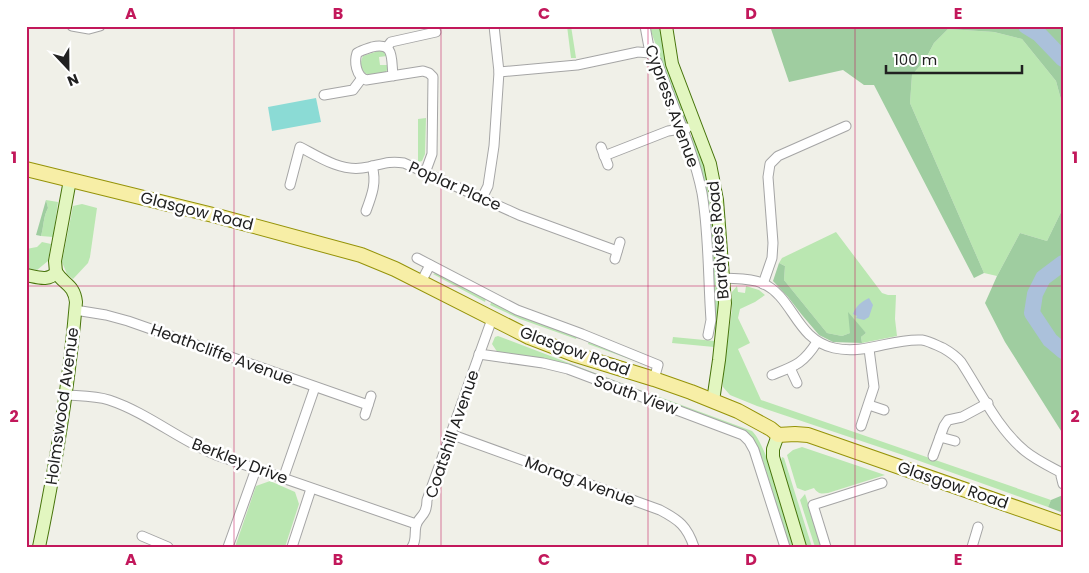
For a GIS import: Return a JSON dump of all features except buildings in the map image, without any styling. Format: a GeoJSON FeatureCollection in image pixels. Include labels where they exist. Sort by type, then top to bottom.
{"type":"FeatureCollection","features":[{"type":"Feature","properties":{"kind":"main road","name":"Bardykes Road"},"geometry":{"type":"LineString","coordinates":[[666,26],[672,64],[696,125],[715,185],[725,303],[713,402]]}},
{"type":"Feature","properties":{"kind":"main road","name":"Glasgow Road"},"geometry":{"type":"LineString","coordinates":[[26,169],[217,216],[361,255],[421,282],[529,337],[573,354],[654,379],[713,402],[756,420],[778,435],[808,435],[1063,524]]}},
{"type":"Feature","properties":{"kind":"main road"},"geometry":{"type":"LineString","coordinates":[[26,275],[49,278],[56,272],[56,261],[70,180]]}},
{"type":"Feature","properties":{"kind":"main road","name":"Holmswood Avenue"},"geometry":{"type":"LineString","coordinates":[[39,547],[67,395],[75,310],[73,290],[56,272]]}},
{"type":"Feature","properties":{"kind":"main road"},"geometry":{"type":"LineString","coordinates":[[778,435],[773,449],[773,457],[800,547]]}},
{"type":"Feature","properties":{"kind":"street"},"geometry":{"type":"LineString","coordinates":[[72,26],[88,29],[100,26]]}},
{"type":"Feature","properties":{"kind":"street"},"geometry":{"type":"LineString","coordinates":[[482,198],[488,186],[494,146],[499,72],[494,26]]}},
{"type":"Feature","properties":{"kind":"street","name":"Cypress Avenue"},"geometry":{"type":"LineString","coordinates":[[645,26],[650,53],[657,62],[696,168],[705,216],[711,320],[708,336]]}},
{"type":"Feature","properties":{"kind":"street"},"geometry":{"type":"LineString","coordinates":[[387,47],[391,42],[436,32]]}},
{"type":"Feature","properties":{"kind":"street"},"geometry":{"type":"LineString","coordinates":[[393,76],[390,52],[387,47],[382,45],[357,53],[355,58],[358,72],[366,80],[393,76],[424,71],[433,78],[432,154],[425,172]]}},
{"type":"Feature","properties":{"kind":"street"},"geometry":{"type":"LineString","coordinates":[[499,72],[576,65],[638,52],[650,53]]}},
{"type":"Feature","properties":{"kind":"street"},"geometry":{"type":"LineString","coordinates":[[324,95],[353,90],[362,78]]}},
{"type":"Feature","properties":{"kind":"street"},"geometry":{"type":"LineString","coordinates":[[608,165],[603,152],[668,131],[682,130],[696,125]]}},
{"type":"Feature","properties":{"kind":"street"},"geometry":{"type":"LineString","coordinates":[[763,284],[772,258],[773,243],[768,177],[770,164],[778,156],[846,126]]}},
{"type":"Feature","properties":{"kind":"street","name":"Poplar Place"},"geometry":{"type":"LineString","coordinates":[[290,185],[300,147],[334,164],[346,167],[361,168],[392,161],[404,163],[616,255],[620,242]]}},
{"type":"Feature","properties":{"kind":"street"},"geometry":{"type":"LineString","coordinates":[[366,211],[374,190],[375,175],[372,166]]}},
{"type":"Feature","properties":{"kind":"street"},"geometry":{"type":"LineString","coordinates":[[417,258],[517,310],[658,365],[654,379]]}},
{"type":"Feature","properties":{"kind":"street"},"geometry":{"type":"LineString","coordinates":[[421,282],[430,265]]}},
{"type":"Feature","properties":{"kind":"street"},"geometry":{"type":"LineString","coordinates":[[724,278],[749,280],[763,284],[778,295],[806,332],[817,342],[834,348],[849,350],[869,349],[911,340],[923,340],[934,343],[957,357],[1007,433],[1036,459],[1062,472],[1061,480],[1063,484]]}},
{"type":"Feature","properties":{"kind":"street","name":"Heathcliffe Avenue"},"geometry":{"type":"LineString","coordinates":[[75,310],[128,321],[315,387],[369,401],[365,415]]}},
{"type":"Feature","properties":{"kind":"street","name":"Coatshill Avenue"},"geometry":{"type":"LineString","coordinates":[[412,547],[416,539],[416,524],[426,511],[427,500],[492,319]]}},
{"type":"Feature","properties":{"kind":"street"},"geometry":{"type":"LineString","coordinates":[[772,375],[799,364],[809,355],[817,342]]}},
{"type":"Feature","properties":{"kind":"street"},"geometry":{"type":"LineString","coordinates":[[861,426],[874,387],[869,349]]}},
{"type":"Feature","properties":{"kind":"street","name":"South View"},"geometry":{"type":"LineString","coordinates":[[479,354],[543,362],[568,369],[734,431],[746,438],[754,450],[785,547]]}},
{"type":"Feature","properties":{"kind":"street"},"geometry":{"type":"LineString","coordinates":[[790,368],[797,383]]}},
{"type":"Feature","properties":{"kind":"street"},"geometry":{"type":"LineString","coordinates":[[283,479],[315,387]]}},
{"type":"Feature","properties":{"kind":"street","name":"Berkley Drive"},"geometry":{"type":"LineString","coordinates":[[67,395],[107,400],[129,408],[197,447],[311,489],[416,524]]}},
{"type":"Feature","properties":{"kind":"street"},"geometry":{"type":"LineString","coordinates":[[933,456],[948,420],[962,416],[988,403]]}},
{"type":"Feature","properties":{"kind":"street"},"geometry":{"type":"LineString","coordinates":[[869,405],[884,410]]}},
{"type":"Feature","properties":{"kind":"street","name":"Morag Avenue"},"geometry":{"type":"LineString","coordinates":[[450,434],[660,510],[684,525],[694,547]]}},
{"type":"Feature","properties":{"kind":"street"},"geometry":{"type":"LineString","coordinates":[[940,437],[955,441]]}},
{"type":"Feature","properties":{"kind":"street"},"geometry":{"type":"LineString","coordinates":[[228,547],[256,469]]}},
{"type":"Feature","properties":{"kind":"street"},"geometry":{"type":"LineString","coordinates":[[826,547],[813,505],[882,483]]}},
{"type":"Feature","properties":{"kind":"street"},"geometry":{"type":"LineString","coordinates":[[292,547],[311,489]]}},
{"type":"Feature","properties":{"kind":"street"},"geometry":{"type":"LineString","coordinates":[[972,547],[978,527]]}},
{"type":"Feature","properties":{"kind":"street"},"geometry":{"type":"LineString","coordinates":[[142,536],[168,547]]}},
{"type":"Feature","properties":{"kind":"green space"},"geometry":{"type":"Polygon","coordinates":[[[567,26],[571,26],[576,58],[571,58],[567,26]]]}},
{"type":"Feature","properties":{"kind":"green space"},"geometry":{"type":"Polygon","coordinates":[[[649,26],[661,26],[687,120],[685,122],[683,120],[649,26]]]}},
{"type":"Feature","properties":{"kind":"green space"},"geometry":{"type":"Polygon","coordinates":[[[770,26],[1063,26],[1063,107],[1056,81],[1022,39],[994,32],[948,29],[934,43],[925,60],[912,75],[910,103],[984,273],[974,278],[874,85],[864,85],[843,70],[789,82],[770,26]]]}},
{"type":"Feature","properties":{"kind":"green space"},"geometry":{"type":"Polygon","coordinates":[[[948,29],[994,32],[1022,39],[1056,81],[1063,107],[1063,208],[1047,241],[1020,233],[997,276],[984,273],[910,103],[912,75],[925,60],[934,43],[948,29]]]}},
{"type":"Feature","properties":{"kind":"green space"},"geometry":{"type":"Polygon","coordinates":[[[381,50],[387,56],[379,57],[380,65],[388,65],[388,69],[385,73],[368,75],[361,67],[363,56],[381,50]]]}},
{"type":"Feature","properties":{"kind":"green space"},"geometry":{"type":"Polygon","coordinates":[[[426,118],[425,154],[422,161],[418,162],[418,119],[426,118]]]}},
{"type":"Feature","properties":{"kind":"green space"},"geometry":{"type":"Polygon","coordinates":[[[694,137],[709,174],[721,295],[718,336],[715,335],[709,219],[689,139],[694,137]]]}},
{"type":"Feature","properties":{"kind":"green space"},"geometry":{"type":"Polygon","coordinates":[[[46,200],[58,202],[53,237],[41,236],[48,208],[46,200]]]}},
{"type":"Feature","properties":{"kind":"green space"},"geometry":{"type":"Polygon","coordinates":[[[46,200],[48,208],[41,236],[36,235],[46,200]]]}},
{"type":"Feature","properties":{"kind":"green space"},"geometry":{"type":"Polygon","coordinates":[[[82,204],[97,208],[88,263],[73,279],[67,274],[62,262],[73,206],[82,204]]]}},
{"type":"Feature","properties":{"kind":"green space"},"geometry":{"type":"Polygon","coordinates":[[[1063,208],[1063,434],[1005,342],[985,303],[1020,233],[1047,241],[1063,208]]]}},
{"type":"Feature","properties":{"kind":"green space"},"geometry":{"type":"Polygon","coordinates":[[[836,232],[882,293],[896,295],[895,319],[897,336],[862,343],[861,337],[866,333],[855,322],[850,326],[850,333],[842,336],[827,333],[784,280],[785,266],[779,263],[782,258],[836,232]]]}},
{"type":"Feature","properties":{"kind":"green space"},"geometry":{"type":"Polygon","coordinates":[[[42,242],[51,244],[48,261],[37,270],[26,268],[26,249],[37,247],[42,242]]]}},
{"type":"Feature","properties":{"kind":"green space"},"geometry":{"type":"Polygon","coordinates":[[[779,263],[785,266],[784,280],[827,333],[842,336],[850,333],[848,312],[866,333],[861,337],[862,343],[833,342],[819,335],[773,281],[779,263]]]}},
{"type":"Feature","properties":{"kind":"green space"},"geometry":{"type":"Polygon","coordinates":[[[436,273],[486,299],[485,302],[433,274],[436,273]]]}},
{"type":"Feature","properties":{"kind":"green space"},"geometry":{"type":"Polygon","coordinates":[[[737,286],[738,292],[745,293],[746,286],[759,290],[765,295],[740,309],[738,318],[750,343],[738,349],[761,400],[1051,500],[1048,507],[730,395],[723,387],[722,374],[732,310],[732,292],[737,286]]]}},
{"type":"Feature","properties":{"kind":"green space"},"geometry":{"type":"Polygon","coordinates":[[[492,301],[519,315],[577,337],[576,339],[520,319],[490,305],[492,301]]]}},
{"type":"Feature","properties":{"kind":"green space"},"geometry":{"type":"Polygon","coordinates":[[[498,336],[642,391],[498,353],[492,344],[495,337],[498,336]]]}},
{"type":"Feature","properties":{"kind":"green space"},"geometry":{"type":"Polygon","coordinates":[[[673,337],[715,341],[714,347],[672,343],[673,337]]]}},
{"type":"Feature","properties":{"kind":"green space"},"geometry":{"type":"Polygon","coordinates":[[[589,341],[651,367],[588,344],[589,341]]]}},
{"type":"Feature","properties":{"kind":"green space"},"geometry":{"type":"Polygon","coordinates":[[[657,396],[752,431],[764,451],[770,467],[795,547],[790,547],[760,452],[755,443],[656,399],[657,396]]]}},
{"type":"Feature","properties":{"kind":"green space"},"geometry":{"type":"Polygon","coordinates":[[[802,447],[885,475],[828,493],[820,493],[814,488],[805,491],[797,488],[787,455],[793,450],[802,447]]]}},
{"type":"Feature","properties":{"kind":"green space"},"geometry":{"type":"Polygon","coordinates":[[[782,457],[784,458],[812,547],[806,547],[781,461],[782,457]]]}},
{"type":"Feature","properties":{"kind":"green space"},"geometry":{"type":"Polygon","coordinates":[[[270,481],[295,492],[299,504],[285,547],[235,547],[256,486],[270,481]]]}},
{"type":"Feature","properties":{"kind":"green space"},"geometry":{"type":"Polygon","coordinates":[[[805,494],[822,547],[815,547],[800,500],[805,494]]]}},
{"type":"Feature","properties":{"kind":"green space"},"geometry":{"type":"Polygon","coordinates":[[[1063,495],[1063,513],[1048,507],[1051,500],[1063,495]]]}},
{"type":"Feature","properties":{"kind":"shaded area"},"geometry":{"type":"Polygon","coordinates":[[[316,98],[321,122],[272,131],[268,107],[316,98]]]}},
{"type":"Feature","properties":{"kind":"shaded area"},"geometry":{"type":"Polygon","coordinates":[[[869,298],[873,305],[869,317],[864,320],[856,318],[857,316],[853,314],[856,309],[869,298]]]}},
{"type":"Feature","properties":{"kind":"waterway"},"geometry":{"type":"LineString","coordinates":[[1026,26],[1039,34],[1063,59]]}},
{"type":"Feature","properties":{"kind":"waterway"},"geometry":{"type":"LineString","coordinates":[[1063,263],[1043,278],[1035,294],[1032,313],[1050,340],[1063,351]]}}]}
